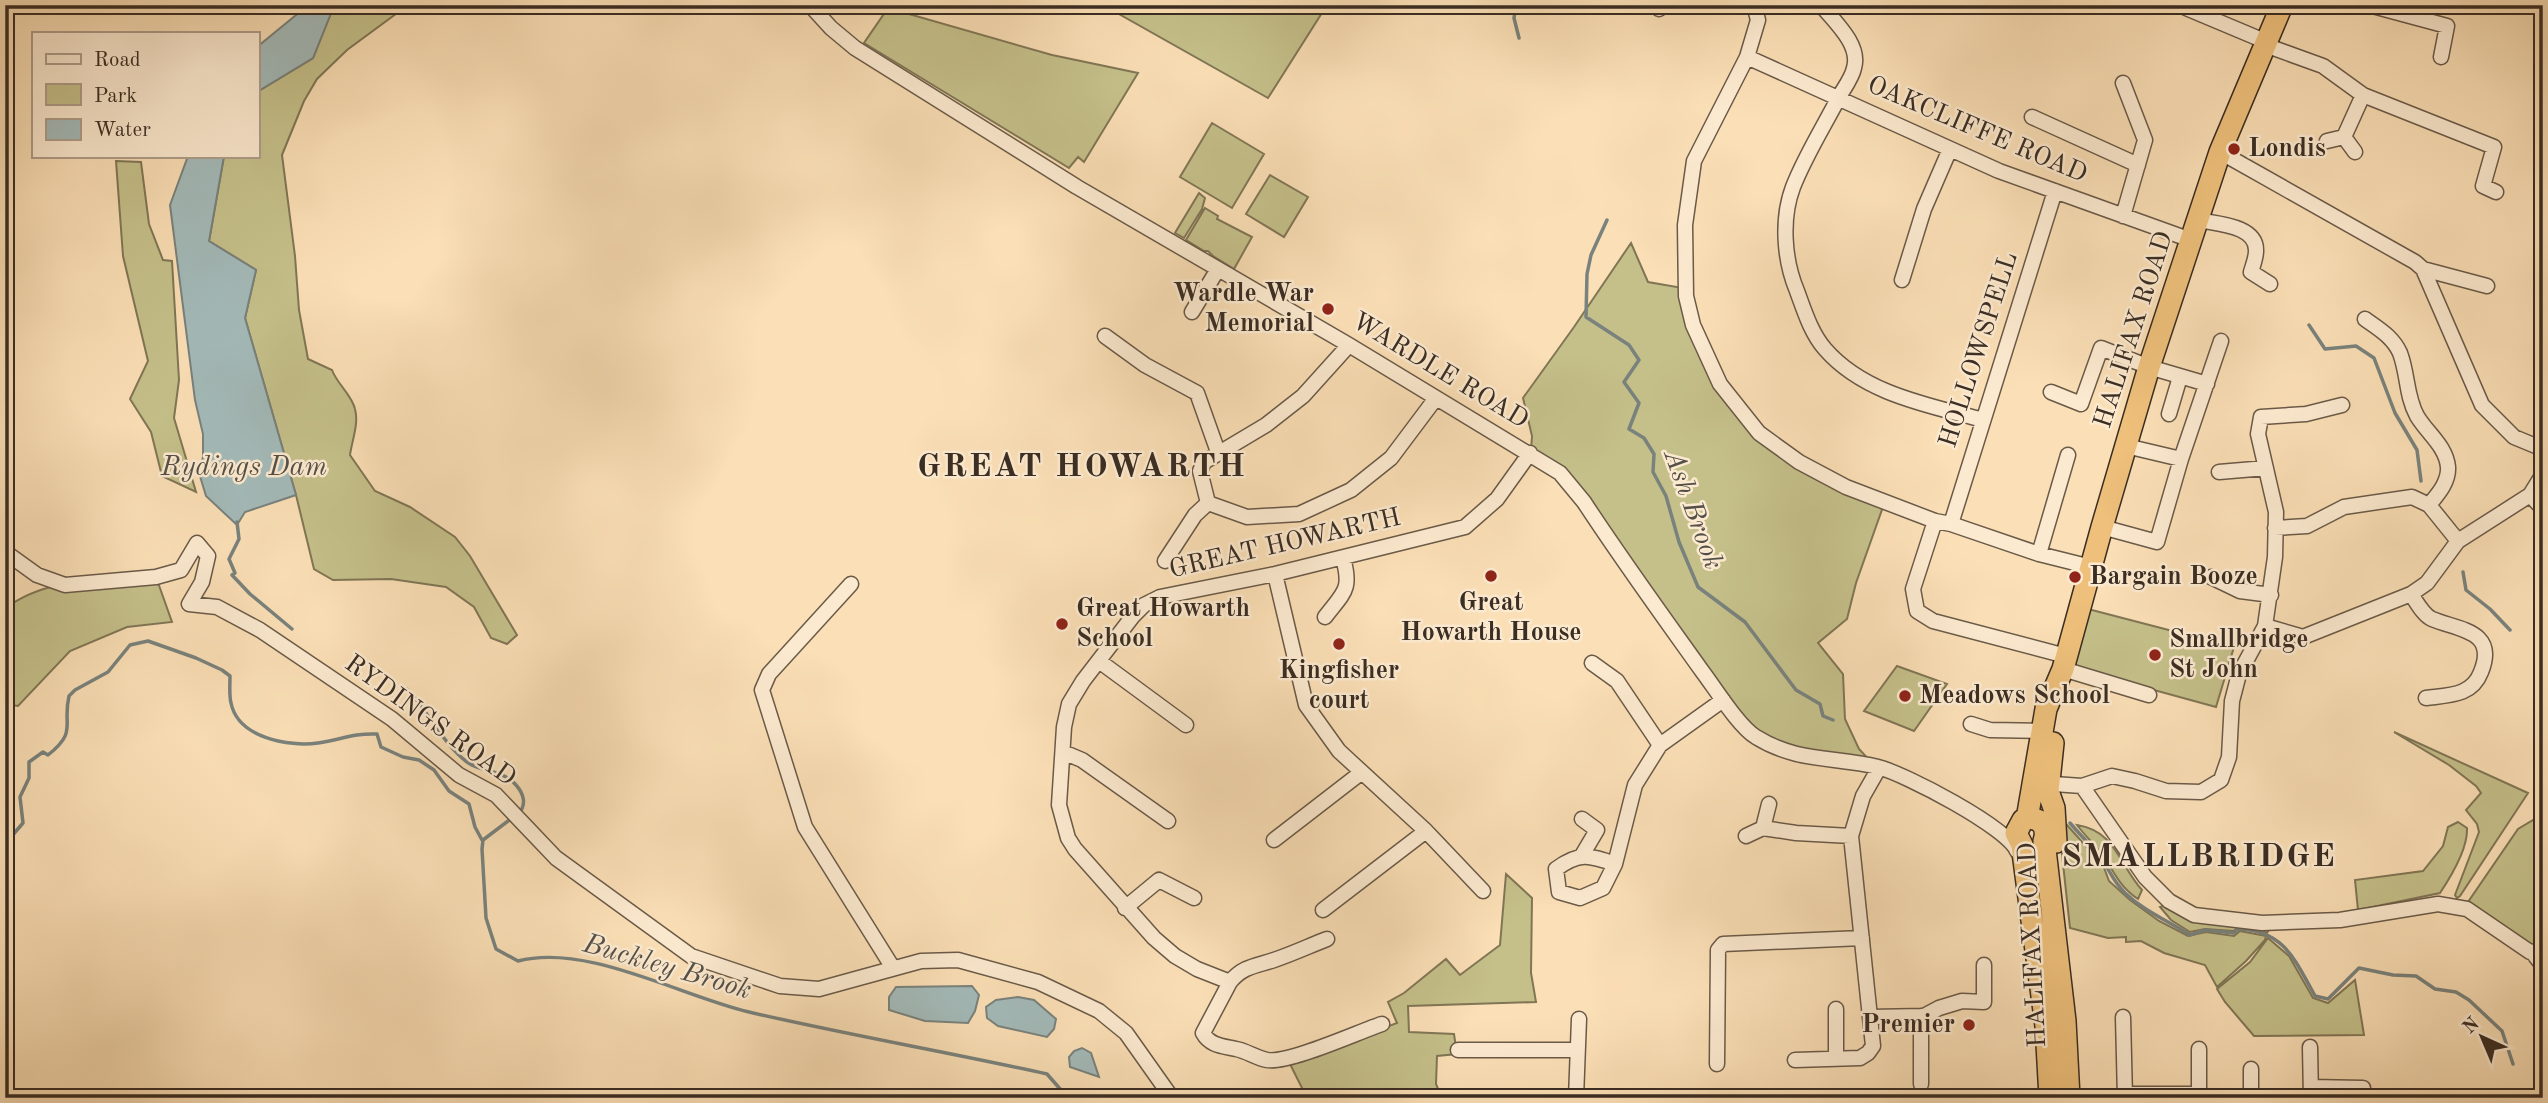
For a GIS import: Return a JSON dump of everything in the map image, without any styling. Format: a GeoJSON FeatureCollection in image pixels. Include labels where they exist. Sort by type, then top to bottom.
{"type":"FeatureCollection","features":[{"type":"Feature","properties":{"kind":"highway","name":"HALIFAX ROAD"},"geometry":{"type":"LineString","coordinates":[[2050,1098],[2046,1026],[2026,881],[2025,832],[2044,786],[2063,668],[2149,367],[2220,152],[2282,5]]}},
{"type":"Feature","properties":{"kind":"highway","name":"HALIFAX ROAD"},"geometry":{"type":"LineString","coordinates":[[2063,668],[2046,709],[2042,731],[2044,786],[2054,808],[2061,936],[2057,951],[2065,1021],[2069,1098]]}},
{"type":"Feature","properties":{"kind":"highway"},"geometry":{"type":"LineString","coordinates":[[2025,832],[2057,951]]}},
{"type":"Feature","properties":{"kind":"street","name":"WARDLE ROAD"},"geometry":{"type":"LineString","coordinates":[[810,5],[831,28],[855,48],[1077,187],[1349,345],[1560,472],[1723,700],[1752,736],[1803,757],[1879,768],[1985,821],[2025,832]]}},
{"type":"Feature","properties":{"kind":"street"},"geometry":{"type":"LineString","coordinates":[[1754,5],[1758,20],[1747,57],[1694,161],[1685,225],[1686,296],[1693,325],[1720,384],[1759,433],[1799,462],[1846,487],[1936,521],[2039,554],[2091,567]]}},
{"type":"Feature","properties":{"kind":"street"},"geometry":{"type":"LineString","coordinates":[[1821,5],[1851,40],[1855,67],[1793,188],[1785,225],[1790,273],[1806,316],[1823,347],[1860,377],[1898,397],[1983,420]]}},
{"type":"Feature","properties":{"kind":"street"},"geometry":{"type":"LineString","coordinates":[[2185,5],[2186,8],[2323,66],[2362,95],[2494,147],[2483,186],[2496,192]]}},
{"type":"Feature","properties":{"kind":"street"},"geometry":{"type":"LineString","coordinates":[[2369,5],[2447,26],[2441,57]]}},
{"type":"Feature","properties":{"kind":"street","name":"OAKCLIFFE ROAD"},"geometry":{"type":"LineString","coordinates":[[1747,57],[1999,171],[2191,240]]}},
{"type":"Feature","properties":{"kind":"street"},"geometry":{"type":"LineString","coordinates":[[2123,83],[2145,140],[2123,216]]}},
{"type":"Feature","properties":{"kind":"street"},"geometry":{"type":"LineString","coordinates":[[2344,137],[2362,95]]}},
{"type":"Feature","properties":{"kind":"street"},"geometry":{"type":"LineString","coordinates":[[2032,117],[2138,165]]}},
{"type":"Feature","properties":{"kind":"street"},"geometry":{"type":"LineString","coordinates":[[2327,142],[2344,137]]}},
{"type":"Feature","properties":{"kind":"street"},"geometry":{"type":"LineString","coordinates":[[2344,137],[2355,152]]}},
{"type":"Feature","properties":{"kind":"street"},"geometry":{"type":"LineString","coordinates":[[1902,280],[1924,209],[1950,149]]}},
{"type":"Feature","properties":{"kind":"street"},"geometry":{"type":"LineString","coordinates":[[2220,152],[2415,261],[2423,269],[2482,405],[2514,436],[2543,449]]}},
{"type":"Feature","properties":{"kind":"street","name":"HOLLOWSPELL"},"geometry":{"type":"LineString","coordinates":[[1951,524],[2055,191]]}},
{"type":"Feature","properties":{"kind":"street"},"geometry":{"type":"LineString","coordinates":[[2198,220],[2248,232],[2255,240],[2256,251],[2251,272],[2270,284]]}},
{"type":"Feature","properties":{"kind":"street"},"geometry":{"type":"LineString","coordinates":[[1192,312],[1218,269]]}},
{"type":"Feature","properties":{"kind":"street"},"geometry":{"type":"LineString","coordinates":[[2423,269],[2487,286]]}},
{"type":"Feature","properties":{"kind":"street"},"geometry":{"type":"LineString","coordinates":[[2365,319],[2387,334],[2400,353],[2407,394],[2417,417],[2443,450],[2448,468],[2444,487],[2429,505]]}},
{"type":"Feature","properties":{"kind":"street"},"geometry":{"type":"LineString","coordinates":[[1105,336],[1145,365],[1198,393],[1218,452]]}},
{"type":"Feature","properties":{"kind":"street"},"geometry":{"type":"LineString","coordinates":[[2102,527],[2157,542],[2181,459],[2221,341]]}},
{"type":"Feature","properties":{"kind":"street"},"geometry":{"type":"LineString","coordinates":[[1208,503],[1200,471],[1204,462],[1266,425],[1303,396],[1349,345]]}},
{"type":"Feature","properties":{"kind":"street"},"geometry":{"type":"LineString","coordinates":[[2051,392],[2081,404],[2101,348],[2149,367],[2207,384]]}},
{"type":"Feature","properties":{"kind":"street"},"geometry":{"type":"LineString","coordinates":[[2168,414],[2180,377]]}},
{"type":"Feature","properties":{"kind":"street"},"geometry":{"type":"LineString","coordinates":[[1208,503],[1247,517],[1299,514],[1351,490],[1391,458],[1436,398]]}},
{"type":"Feature","properties":{"kind":"street"},"geometry":{"type":"LineString","coordinates":[[2044,786],[2082,786],[2112,776],[2166,791],[2201,792],[2221,780],[2229,757],[2232,701],[2239,674],[2265,626],[2271,595],[2276,512],[2258,434],[2261,417],[2306,414],[2342,405]]}},
{"type":"Feature","properties":{"kind":"street"},"geometry":{"type":"LineString","coordinates":[[2126,446],[2181,459]]}},
{"type":"Feature","properties":{"kind":"street","name":"GREAT HOWARTH"},"geometry":{"type":"LineString","coordinates":[[1230,982],[1175,956],[1154,938],[1086,864],[1068,838],[1059,805],[1064,727],[1069,704],[1083,681],[1144,605],[1160,597],[1276,574],[1465,527],[1497,499],[1530,453]]}},
{"type":"Feature","properties":{"kind":"street"},"geometry":{"type":"LineString","coordinates":[[2039,554],[2068,455]]}},
{"type":"Feature","properties":{"kind":"street"},"geometry":{"type":"LineString","coordinates":[[2219,472],[2266,468]]}},
{"type":"Feature","properties":{"kind":"street"},"geometry":{"type":"LineString","coordinates":[[2265,626],[2303,637],[2411,594],[2427,583],[2458,541],[2530,495],[2543,474]]}},
{"type":"Feature","properties":{"kind":"street"},"geometry":{"type":"LineString","coordinates":[[2530,495],[2543,509]]}},
{"type":"Feature","properties":{"kind":"street"},"geometry":{"type":"LineString","coordinates":[[2276,528],[2307,526],[2344,507],[2412,497],[2429,505],[2458,541]]}},
{"type":"Feature","properties":{"kind":"street"},"geometry":{"type":"LineString","coordinates":[[1165,561],[1195,515],[1208,503]]}},
{"type":"Feature","properties":{"kind":"street"},"geometry":{"type":"LineString","coordinates":[[1936,521],[1913,589],[1917,611],[1933,621],[2063,668],[2150,695]]}},
{"type":"Feature","properties":{"kind":"street","name":"RYDINGS ROAD"},"geometry":{"type":"LineString","coordinates":[[5,552],[37,575],[65,585],[156,578],[181,570],[197,543],[208,556],[202,582],[189,604],[217,607],[260,631],[392,719],[459,775],[496,795],[556,858],[691,956],[780,986],[819,989],[921,961],[958,960],[1038,982],[1099,1011],[1126,1033],[1172,1098]]}},
{"type":"Feature","properties":{"kind":"street"},"geometry":{"type":"LineString","coordinates":[[1325,617],[1348,587],[1348,574],[1343,558]]}},
{"type":"Feature","properties":{"kind":"street"},"geometry":{"type":"LineString","coordinates":[[1276,574],[1306,705],[1339,751],[1426,831],[1483,891]]}},
{"type":"Feature","properties":{"kind":"street"},"geometry":{"type":"LineString","coordinates":[[2211,577],[2240,591],[2271,595]]}},
{"type":"Feature","properties":{"kind":"street"},"geometry":{"type":"LineString","coordinates":[[851,584],[769,674],[762,690],[805,827],[893,968]]}},
{"type":"Feature","properties":{"kind":"street"},"geometry":{"type":"LineString","coordinates":[[2411,594],[2429,618],[2459,626],[2479,637],[2486,660],[2477,682],[2462,693],[2427,698]]}},
{"type":"Feature","properties":{"kind":"street"},"geometry":{"type":"LineString","coordinates":[[1099,662],[1186,725]]}},
{"type":"Feature","properties":{"kind":"street"},"geometry":{"type":"LineString","coordinates":[[1592,663],[1617,681],[1660,745]]}},
{"type":"Feature","properties":{"kind":"street"},"geometry":{"type":"LineString","coordinates":[[1615,864],[1591,856],[1572,858],[1556,869],[1559,892],[1580,898],[1603,888],[1615,864],[1634,785],[1660,745],[1723,700]]}},
{"type":"Feature","properties":{"kind":"street"},"geometry":{"type":"LineString","coordinates":[[1971,724],[1990,730],[2042,731]]}},
{"type":"Feature","properties":{"kind":"street"},"geometry":{"type":"LineString","coordinates":[[1063,752],[1082,760],[1168,821]]}},
{"type":"Feature","properties":{"kind":"street"},"geometry":{"type":"LineString","coordinates":[[1795,1059],[1860,1058],[1868,1054],[1873,1046],[1851,836],[1863,796],[1879,768]]}},
{"type":"Feature","properties":{"kind":"street"},"geometry":{"type":"LineString","coordinates":[[1274,839],[1362,772]]}},
{"type":"Feature","properties":{"kind":"street"},"geometry":{"type":"LineString","coordinates":[[2082,786],[2145,877],[2169,901],[2194,915],[2262,923],[2340,920],[2438,904],[2468,909],[2538,952],[2543,966]]}},
{"type":"Feature","properties":{"kind":"street"},"geometry":{"type":"LineString","coordinates":[[1763,828],[1769,804]]}},
{"type":"Feature","properties":{"kind":"street"},"geometry":{"type":"LineString","coordinates":[[1581,857],[1597,830],[1582,819]]}},
{"type":"Feature","properties":{"kind":"street"},"geometry":{"type":"LineString","coordinates":[[1746,836],[1763,828],[1851,836]]}},
{"type":"Feature","properties":{"kind":"street"},"geometry":{"type":"LineString","coordinates":[[1323,911],[1426,831]]}},
{"type":"Feature","properties":{"kind":"street"},"geometry":{"type":"LineString","coordinates":[[1125,908],[1159,880],[1194,898]]}},
{"type":"Feature","properties":{"kind":"street"},"geometry":{"type":"LineString","coordinates":[[1717,1064],[1718,950],[1723,944],[1862,938]]}},
{"type":"Feature","properties":{"kind":"street"},"geometry":{"type":"LineString","coordinates":[[1327,939],[1273,960],[1250,965],[1237,974],[1203,1033],[1206,1039],[1213,1044],[1240,1049],[1264,1059],[1284,1059],[1382,1024]]}},
{"type":"Feature","properties":{"kind":"street"},"geometry":{"type":"LineString","coordinates":[[1870,1017],[1921,1016],[1962,1001],[1984,1002],[1984,965]]}},
{"type":"Feature","properties":{"kind":"street"},"geometry":{"type":"LineString","coordinates":[[1836,1009],[1836,1059]]}},
{"type":"Feature","properties":{"kind":"street"},"geometry":{"type":"LineString","coordinates":[[1921,1016],[1921,1084]]}},
{"type":"Feature","properties":{"kind":"street"},"geometry":{"type":"LineString","coordinates":[[2123,1017],[2125,1096],[2199,1096],[2199,1049]]}},
{"type":"Feature","properties":{"kind":"street"},"geometry":{"type":"LineString","coordinates":[[1576,1098],[1579,1019]]}},
{"type":"Feature","properties":{"kind":"street"},"geometry":{"type":"LineString","coordinates":[[2310,1047],[2311,1092],[2363,1088]]}},
{"type":"Feature","properties":{"kind":"street"},"geometry":{"type":"LineString","coordinates":[[1458,1050],[1576,1050]]}},
{"type":"Feature","properties":{"kind":"street"},"geometry":{"type":"LineString","coordinates":[[2251,1069],[2251,1098]]}},
{"type":"Feature","properties":{"kind":"green space"},"geometry":{"type":"Polygon","coordinates":[[[334,5],[408,5],[347,50],[317,79],[304,101],[282,155],[299,310],[308,359],[332,370],[353,404],[356,420],[350,455],[375,491],[410,507],[455,537],[470,556],[517,635],[507,644],[491,638],[474,607],[446,587],[391,579],[333,580],[314,569],[296,495],[245,318],[256,270],[209,241],[224,158],[259,158],[259,91],[313,58],[334,5]]]}},
{"type":"Feature","properties":{"kind":"green space"},"geometry":{"type":"Polygon","coordinates":[[[1103,5],[1327,5],[1268,98],[1103,5]]]}},
{"type":"Feature","properties":{"kind":"green space"},"geometry":{"type":"Polygon","coordinates":[[[888,8],[1052,55],[1138,73],[1084,162],[1078,157],[1069,168],[864,43],[888,8]]]}},
{"type":"Feature","properties":{"kind":"green space"},"geometry":{"type":"Polygon","coordinates":[[[1212,123],[1264,154],[1232,208],[1180,177],[1212,123]]]}},
{"type":"Feature","properties":{"kind":"green space"},"geometry":{"type":"Polygon","coordinates":[[[116,161],[141,162],[149,224],[163,260],[172,261],[179,380],[174,418],[196,492],[162,476],[151,432],[130,399],[148,361],[123,256],[116,161]]]}},
{"type":"Feature","properties":{"kind":"green space"},"geometry":{"type":"Polygon","coordinates":[[[1270,175],[1308,197],[1284,237],[1246,214],[1270,175]]]}},
{"type":"Feature","properties":{"kind":"green space"},"geometry":{"type":"Polygon","coordinates":[[[1199,193],[1205,198],[1202,209],[1184,238],[1175,233],[1199,193]]]}},
{"type":"Feature","properties":{"kind":"green space"},"geometry":{"type":"Polygon","coordinates":[[[1205,208],[1218,216],[1217,219],[1252,237],[1234,269],[1186,240],[1205,208]]]}},
{"type":"Feature","properties":{"kind":"green space"},"geometry":{"type":"Polygon","coordinates":[[[1631,243],[1648,282],[1683,288],[1690,325],[1758,435],[1884,504],[1856,583],[1847,619],[1818,643],[1843,674],[1845,719],[1859,749],[1873,764],[1803,754],[1755,733],[1725,698],[1588,499],[1531,450],[1532,436],[1523,398],[1631,243]]]}},
{"type":"Feature","properties":{"kind":"green space"},"geometry":{"type":"Polygon","coordinates":[[[156,577],[172,622],[127,627],[70,651],[18,706],[5,704],[5,609],[21,598],[58,585],[156,577]]]}},
{"type":"Feature","properties":{"kind":"green space"},"geometry":{"type":"Polygon","coordinates":[[[2088,609],[2234,647],[2216,707],[2070,667],[2088,609]]]}},
{"type":"Feature","properties":{"kind":"green space"},"geometry":{"type":"Polygon","coordinates":[[[1897,666],[1947,684],[1914,731],[1864,711],[1897,666]]]}},
{"type":"Feature","properties":{"kind":"green space"},"geometry":{"type":"Polygon","coordinates":[[[2394,732],[2528,793],[2457,898],[2455,895],[2479,832],[2477,824],[2466,810],[2481,793],[2449,765],[2394,732]]]}},
{"type":"Feature","properties":{"kind":"green space"},"geometry":{"type":"Polygon","coordinates":[[[2543,814],[2543,946],[2528,946],[2472,908],[2468,902],[2518,829],[2543,814]]]}},
{"type":"Feature","properties":{"kind":"green space"},"geometry":{"type":"Polygon","coordinates":[[[2458,822],[2467,828],[2465,844],[2440,893],[2358,910],[2355,880],[2423,871],[2443,846],[2448,827],[2458,822]]]}},
{"type":"Feature","properties":{"kind":"green space"},"geometry":{"type":"Polygon","coordinates":[[[2067,825],[2103,865],[2109,881],[2159,921],[2188,936],[2206,932],[2234,936],[2240,931],[2266,936],[2265,940],[2217,987],[2205,965],[2164,953],[2141,941],[2126,942],[2126,937],[2108,938],[2070,928],[2060,836],[2067,825]]]}},
{"type":"Feature","properties":{"kind":"green space"},"geometry":{"type":"Polygon","coordinates":[[[2077,825],[2100,834],[2116,850],[2142,890],[2138,899],[2123,886],[2077,825]]]}},
{"type":"Feature","properties":{"kind":"green space"},"geometry":{"type":"Polygon","coordinates":[[[1506,874],[1532,898],[1531,973],[1536,1002],[1408,1006],[1409,1032],[1454,1034],[1457,1054],[1437,1056],[1436,1084],[1442,1098],[1307,1098],[1290,1064],[1397,1023],[1388,1002],[1404,993],[1446,959],[1460,975],[1500,945],[1506,874]]]}},
{"type":"Feature","properties":{"kind":"green space"},"geometry":{"type":"Polygon","coordinates":[[[2163,906],[2189,920],[2270,928],[2267,933],[2258,928],[2237,928],[2234,931],[2205,929],[2190,932],[2171,920],[2160,907],[2163,906]]]}},
{"type":"Feature","properties":{"kind":"green space"},"geometry":{"type":"Polygon","coordinates":[[[2268,938],[2289,956],[2313,998],[2328,1003],[2355,980],[2364,1035],[2254,1036],[2217,989],[2250,962],[2268,938]]]}},
{"type":"Feature","properties":{"kind":"water"},"geometry":{"type":"Polygon","coordinates":[[[334,6],[313,58],[259,91],[259,45],[301,11],[334,6]]]}},
{"type":"Feature","properties":{"kind":"water","name":"Rydings Dam"},"geometry":{"type":"Polygon","coordinates":[[[187,158],[224,158],[209,241],[256,270],[245,318],[296,495],[245,512],[237,525],[206,496],[199,473],[203,457],[203,434],[195,400],[170,205],[187,158]]]}},
{"type":"Feature","properties":{"kind":"water"},"geometry":{"type":"Polygon","coordinates":[[[972,986],[979,995],[975,1011],[968,1023],[925,1021],[889,1010],[889,997],[896,987],[972,986]]]}},
{"type":"Feature","properties":{"kind":"water"},"geometry":{"type":"Polygon","coordinates":[[[1018,997],[1034,1000],[1056,1019],[1054,1029],[1047,1037],[998,1026],[987,1018],[986,1007],[996,1000],[1018,997]]]}},
{"type":"Feature","properties":{"kind":"water"},"geometry":{"type":"Polygon","coordinates":[[[1082,1048],[1091,1053],[1099,1077],[1070,1067],[1069,1057],[1082,1048]]]}},
{"type":"Feature","properties":{"kind":"waterway","name":"Ash Brook"},"geometry":{"type":"LineString","coordinates":[[1516,5],[1514,18],[1519,38]]}},
{"type":"Feature","properties":{"kind":"waterway","name":"Ash Brook"},"geometry":{"type":"LineString","coordinates":[[1607,220],[1591,255],[1587,274],[1586,317],[1629,345],[1639,360],[1624,382],[1639,403],[1629,429],[1644,438],[1654,454],[1653,472],[1666,496],[1679,542],[1698,587],[1745,622],[1796,690],[1820,704],[1823,716],[1833,720]]}},
{"type":"Feature","properties":{"kind":"waterway"},"geometry":{"type":"LineString","coordinates":[[2309,325],[2325,349],[2356,346],[2374,358],[2395,413],[2417,450],[2421,481]]}},
{"type":"Feature","properties":{"kind":"waterway","name":"Buckley Brook"},"geometry":{"type":"LineString","coordinates":[[237,522],[239,539],[229,559],[235,573],[232,575],[292,629]]}},
{"type":"Feature","properties":{"kind":"waterway"},"geometry":{"type":"LineString","coordinates":[[2463,572],[2466,590],[2510,630]]}},
{"type":"Feature","properties":{"kind":"waterway"},"geometry":{"type":"LineString","coordinates":[[5,844],[23,823],[20,797],[29,778],[29,762],[43,752],[48,755],[66,734],[69,696],[108,672],[130,645],[148,641],[196,658],[230,676],[230,700],[236,715],[243,725],[266,738],[306,744],[377,734],[381,747],[403,757],[419,760],[434,770],[449,791],[469,804],[475,827],[482,840]]}},
{"type":"Feature","properties":{"kind":"waterway","name":"Buckley Brook"},"geometry":{"type":"LineString","coordinates":[[407,689],[459,755],[473,765],[505,776],[516,785],[523,800],[523,807],[518,814]]}},
{"type":"Feature","properties":{"kind":"waterway","name":"Buckley Brook"},"geometry":{"type":"LineString","coordinates":[[512,818],[483,840],[482,849],[486,918],[496,949],[518,961],[545,957],[603,965],[749,1012],[1047,1074],[1068,1098]]}},
{"type":"Feature","properties":{"kind":"waterway","name":"Ash Brook"},"geometry":{"type":"LineString","coordinates":[[2070,823],[2099,856],[2125,893],[2148,911],[2190,935],[2205,930],[2234,933],[2238,929],[2267,935],[2277,941],[2294,959],[2315,996],[2328,999],[2359,968],[2393,975],[2416,976],[2435,989],[2456,992],[2469,1000],[2502,1031],[2513,1064]]}},
{"type":"Feature","properties":{"kind":"place","name":"Londis"},"geometry":{"type":"Point","coordinates":[2234,149]}},
{"type":"Feature","properties":{"kind":"place","name":"Wardle War Memorial"},"geometry":{"type":"Point","coordinates":[1328,309]}},
{"type":"Feature","properties":{"kind":"place","name":"Great Howarth House"},"geometry":{"type":"Point","coordinates":[1491,576]}},
{"type":"Feature","properties":{"kind":"place","name":"Bargain Booze"},"geometry":{"type":"Point","coordinates":[2075,577]}},
{"type":"Feature","properties":{"kind":"place","name":"Great Howarth School"},"geometry":{"type":"Point","coordinates":[1062,624]}},
{"type":"Feature","properties":{"kind":"place","name":"Kingfisher court"},"geometry":{"type":"Point","coordinates":[1339,644]}},
{"type":"Feature","properties":{"kind":"place","name":"Smallbridge St John"},"geometry":{"type":"Point","coordinates":[2155,655]}},
{"type":"Feature","properties":{"kind":"place","name":"Meadows School"},"geometry":{"type":"Point","coordinates":[1905,696]}},
{"type":"Feature","properties":{"kind":"place","name":"Premier"},"geometry":{"type":"Point","coordinates":[1969,1025]}},
{"type":"Feature","properties":{"kind":"district","name":"GREAT HOWARTH"},"geometry":{"type":"Point","coordinates":[1082,467]}},
{"type":"Feature","properties":{"kind":"district","name":"SMALLBRIDGE"},"geometry":{"type":"Point","coordinates":[2199,857]}}]}
